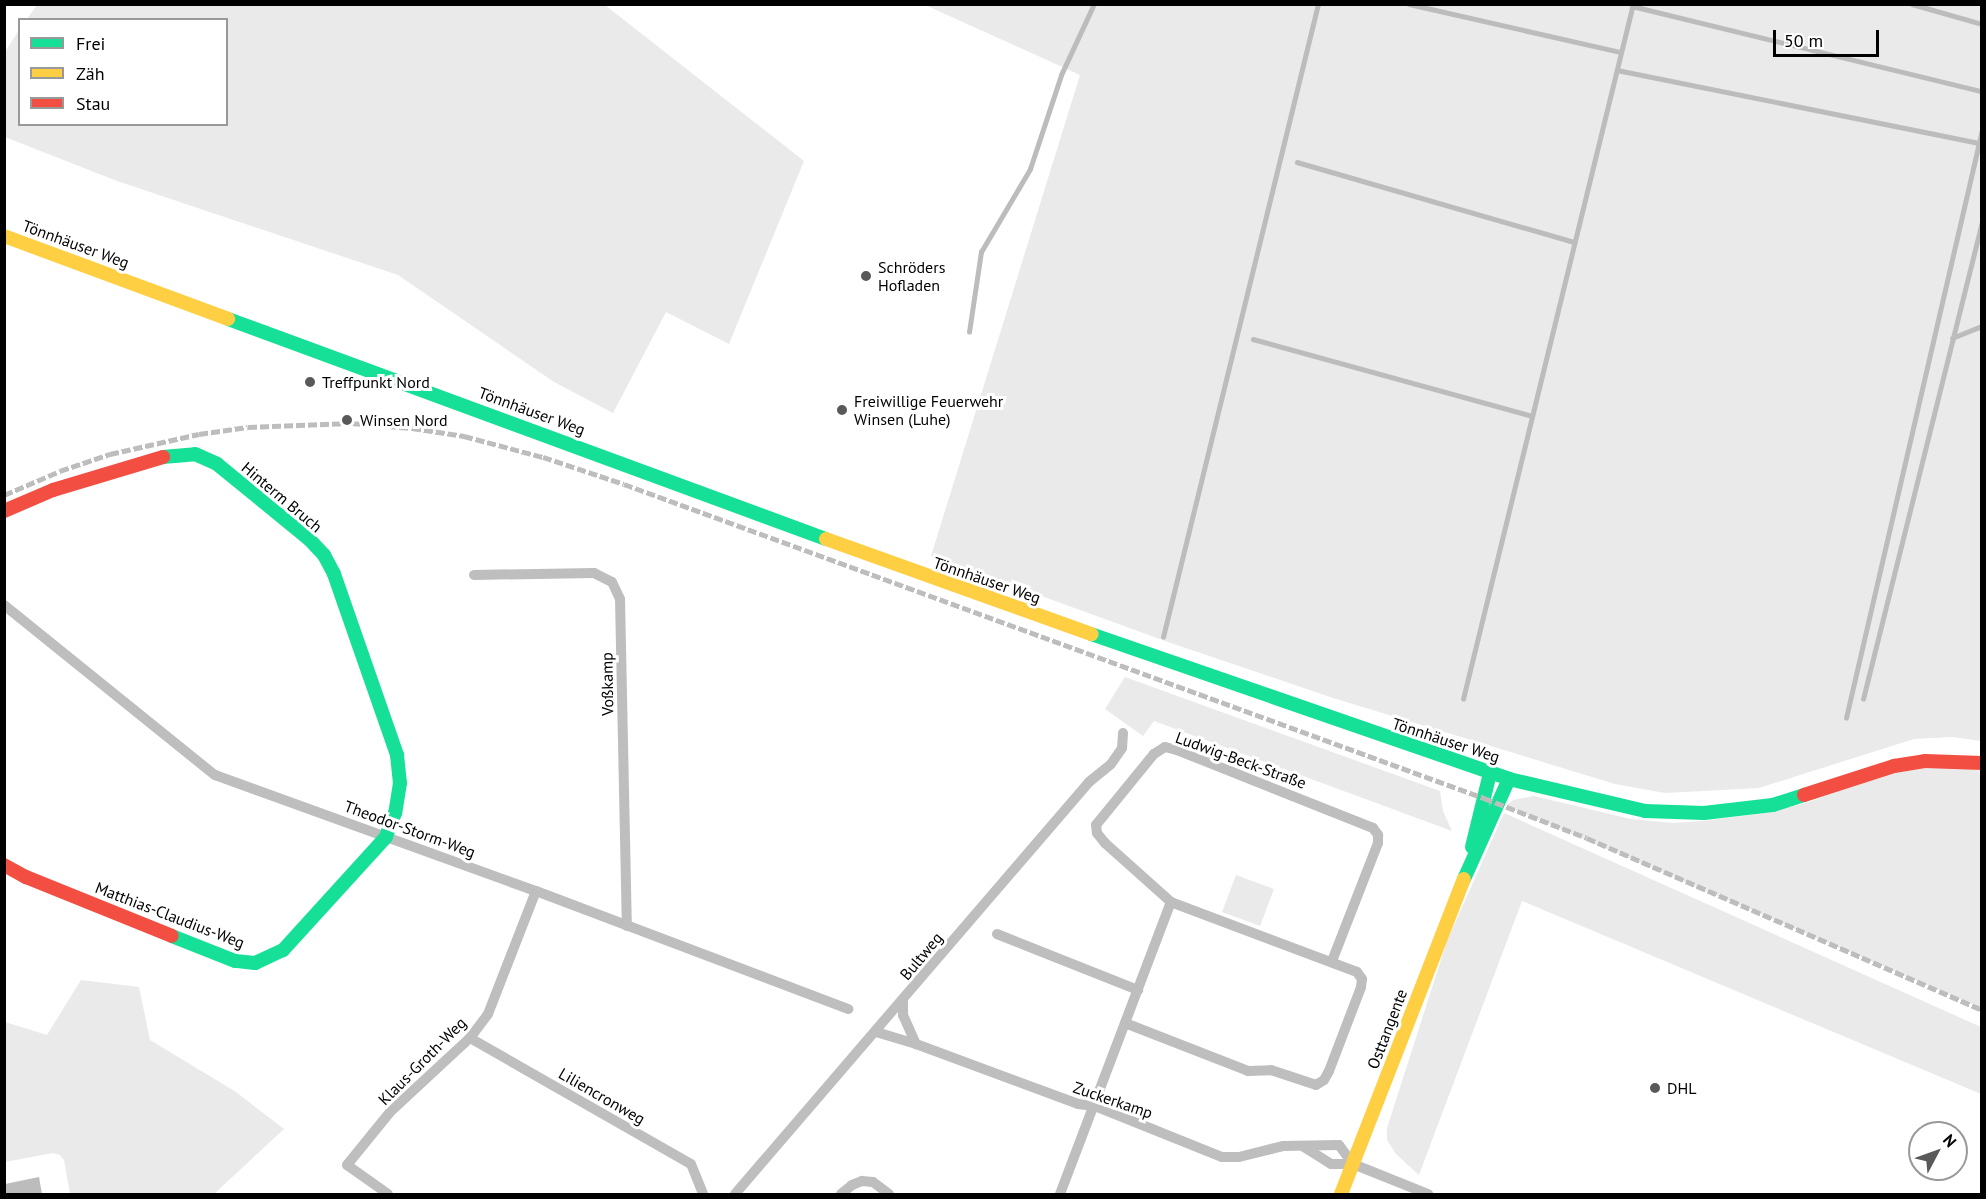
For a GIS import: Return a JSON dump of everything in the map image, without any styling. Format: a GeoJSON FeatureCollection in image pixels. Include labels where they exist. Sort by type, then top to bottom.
{"type":"FeatureCollection","features":[{"type":"Feature","properties":{"kind":"main road","name":"Tönnhäuser Weg"},"geometry":{"type":"LineString","coordinates":[[4,236],[921,574],[1509,779],[1645,811],[1704,813],[1773,805],[1894,766],[1925,761],[1982,764]]}},
{"type":"Feature","properties":{"kind":"main road","name":"Hinterm Bruch"},"geometry":{"type":"LineString","coordinates":[[4,511],[53,490],[172,454],[195,454],[217,464],[309,539],[324,555],[334,574],[397,755],[400,783],[395,813],[386,837]]}},
{"type":"Feature","properties":{"kind":"main road","name":"Osttangente"},"geometry":{"type":"LineString","coordinates":[[1465,876],[1490,773]]}},
{"type":"Feature","properties":{"kind":"main road","name":"Osttangente"},"geometry":{"type":"LineString","coordinates":[[1341,1194],[1465,876],[1509,779]]}},
{"type":"Feature","properties":{"kind":"main road","name":"Matthias-Claudius-Weg"},"geometry":{"type":"LineString","coordinates":[[4,865],[26,877],[235,961],[255,963],[283,950],[386,837]]}},
{"type":"Feature","properties":{"kind":"street","name":"Voßkamp"},"geometry":{"type":"LineString","coordinates":[[474,575],[594,573],[612,582],[620,599],[627,926]]}},
{"type":"Feature","properties":{"kind":"street","name":"Theodor-Storm-Weg"},"geometry":{"type":"LineString","coordinates":[[4,605],[215,775],[536,891],[848,1009]]}},
{"type":"Feature","properties":{"kind":"street","name":"Bultweg"},"geometry":{"type":"LineString","coordinates":[[735,1194],[903,1002],[1082,791],[1111,764],[1122,748],[1123,734]]}},
{"type":"Feature","properties":{"kind":"street","name":"Ludwig-Beck-Straße"},"geometry":{"type":"LineString","coordinates":[[1171,902],[1105,843],[1097,833],[1096,825],[1100,817],[1154,754],[1166,747],[1373,828],[1378,835],[1378,843],[1332,961]]}},
{"type":"Feature","properties":{"kind":"street","name":"Klaus-Groth-Weg"},"geometry":{"type":"LineString","coordinates":[[388,1194],[347,1165],[390,1112],[470,1038],[488,1014],[505,976],[536,891]]}},
{"type":"Feature","properties":{"kind":"street"},"geometry":{"type":"LineString","coordinates":[[1060,1194],[1095,1106],[1125,1023],[1171,902],[1350,968],[1362,979],[1329,1071],[1324,1080],[1316,1085],[1271,1070],[1248,1071],[1125,1023]]}},
{"type":"Feature","properties":{"kind":"street"},"geometry":{"type":"LineString","coordinates":[[997,934],[1138,990]]}},
{"type":"Feature","properties":{"kind":"street"},"geometry":{"type":"LineString","coordinates":[[903,1002],[903,1015],[916,1044]]}},
{"type":"Feature","properties":{"kind":"street","name":"Zuckerkamp"},"geometry":{"type":"LineString","coordinates":[[876,1032],[916,1044],[1078,1104],[1095,1106],[1222,1157],[1239,1157],[1283,1146],[1339,1145],[1353,1164]]}},
{"type":"Feature","properties":{"kind":"street","name":"Liliencronweg"},"geometry":{"type":"LineString","coordinates":[[470,1038],[691,1164],[703,1194]]}},
{"type":"Feature","properties":{"kind":"street"},"geometry":{"type":"LineString","coordinates":[[1303,1146],[1331,1164],[1353,1164],[1428,1194]]}},
{"type":"Feature","properties":{"kind":"street"},"geometry":{"type":"LineString","coordinates":[[841,1194],[852,1185],[862,1181],[873,1182],[890,1194]]}},
{"type":"Feature","properties":{"kind":"shaded area"},"geometry":{"type":"Polygon","coordinates":[[[37,5],[605,5],[804,161],[729,344],[666,312],[613,413],[554,382],[398,275],[117,181],[5,137],[5,52],[18,32],[18,126],[228,126],[228,18],[28,18],[37,5]]]}},
{"type":"Feature","properties":{"kind":"shaded area"},"geometry":{"type":"Polygon","coordinates":[[[925,5],[1981,5],[1981,741],[1953,737],[1914,739],[1759,788],[1665,793],[1615,784],[1333,698],[1168,642],[931,556],[1080,75],[925,5]]]}},
{"type":"Feature","properties":{"kind":"shaded area"},"geometry":{"type":"Polygon","coordinates":[[[1125,677],[1440,791],[1443,811],[1452,831],[1154,721],[1143,736],[1105,709],[1125,677]]]}},
{"type":"Feature","properties":{"kind":"shaded area"},"geometry":{"type":"Polygon","coordinates":[[[1962,767],[1981,771],[1981,1008],[1506,806],[1513,800],[1534,796],[1631,819],[1673,823],[1703,821],[1772,812],[1812,801],[1892,772],[1962,767]]]}},
{"type":"Feature","properties":{"kind":"shaded area"},"geometry":{"type":"Polygon","coordinates":[[[1504,813],[1981,1027],[1981,1094],[1522,901],[1419,1175],[1396,1154],[1387,1140],[1387,1128],[1447,941],[1504,813]]]}},
{"type":"Feature","properties":{"kind":"shaded area"},"geometry":{"type":"Polygon","coordinates":[[[1236,875],[1274,889],[1260,926],[1222,912],[1236,875]]]}},
{"type":"Feature","properties":{"kind":"shaded area"},"geometry":{"type":"Polygon","coordinates":[[[81,980],[139,987],[150,1040],[236,1092],[284,1129],[214,1194],[70,1194],[64,1160],[60,1155],[53,1153],[5,1162],[5,1022],[47,1035],[81,980]]]}},
{"type":"Feature","properties":{"kind":"shaded area"},"geometry":{"type":"Polygon","coordinates":[[[39,1177],[42,1194],[5,1194],[5,1184],[39,1177]]]}},
{"type":"Feature","properties":{"kind":"waterway"},"geometry":{"type":"LineString","coordinates":[[969,332],[981,252],[1030,169],[1061,75],[1094,4]]}},
{"type":"Feature","properties":{"kind":"waterway"},"geometry":{"type":"LineString","coordinates":[[1163,637],[1318,4]]}},
{"type":"Feature","properties":{"kind":"waterway"},"geometry":{"type":"LineString","coordinates":[[1409,4],[1621,52]]}},
{"type":"Feature","properties":{"kind":"waterway"},"geometry":{"type":"LineString","coordinates":[[1463,699],[1633,4]]}},
{"type":"Feature","properties":{"kind":"waterway"},"geometry":{"type":"LineString","coordinates":[[1912,4],[1982,24]]}},
{"type":"Feature","properties":{"kind":"waterway"},"geometry":{"type":"LineString","coordinates":[[1632,6],[1982,91]]}},
{"type":"Feature","properties":{"kind":"waterway"},"geometry":{"type":"LineString","coordinates":[[1617,70],[1979,143]]}},
{"type":"Feature","properties":{"kind":"waterway"},"geometry":{"type":"LineString","coordinates":[[1846,718],[1982,130]]}},
{"type":"Feature","properties":{"kind":"waterway"},"geometry":{"type":"LineString","coordinates":[[1297,162],[1575,242]]}},
{"type":"Feature","properties":{"kind":"waterway"},"geometry":{"type":"LineString","coordinates":[[1863,699],[1982,220]]}},
{"type":"Feature","properties":{"kind":"waterway"},"geometry":{"type":"LineString","coordinates":[[1952,338],[1982,326]]}},
{"type":"Feature","properties":{"kind":"waterway"},"geometry":{"type":"LineString","coordinates":[[1253,339],[1532,416]]}},
{"type":"Feature","properties":{"kind":"railway"},"geometry":{"type":"LineString","coordinates":[[4,495],[60,471],[110,454],[199,434],[248,427],[351,423],[412,428],[464,436],[543,457],[624,484],[1484,798],[1587,838],[1982,1010]]}},
{"type":"Feature","properties":{"kind":"traffic: fast"},"geometry":{"type":"LineString","coordinates":[[228,319],[826,539]]}},
{"type":"Feature","properties":{"kind":"traffic: fast"},"geometry":{"type":"LineString","coordinates":[[163,457],[195,454],[217,464],[309,539],[324,555],[334,574],[397,755],[400,783],[395,813],[386,837],[283,950],[255,963],[235,961],[172,936]]}},
{"type":"Feature","properties":{"kind":"traffic: fast"},"geometry":{"type":"LineString","coordinates":[[1091,634],[1509,779],[1645,811],[1704,813],[1773,805],[1804,795]]}},
{"type":"Feature","properties":{"kind":"traffic: fast"},"geometry":{"type":"LineString","coordinates":[[1472,847],[1490,773]]}},
{"type":"Feature","properties":{"kind":"traffic: fast"},"geometry":{"type":"LineString","coordinates":[[1464,879],[1509,779]]}},
{"type":"Feature","properties":{"kind":"traffic: slow"},"geometry":{"type":"LineString","coordinates":[[4,236],[228,319]]}},
{"type":"Feature","properties":{"kind":"traffic: slow"},"geometry":{"type":"LineString","coordinates":[[826,539],[1091,634]]}},
{"type":"Feature","properties":{"kind":"traffic: slow"},"geometry":{"type":"LineString","coordinates":[[1341,1194],[1464,879]]}},
{"type":"Feature","properties":{"kind":"traffic: jam"},"geometry":{"type":"LineString","coordinates":[[4,511],[53,490],[163,457]]}},
{"type":"Feature","properties":{"kind":"traffic: jam"},"geometry":{"type":"LineString","coordinates":[[1804,795],[1894,766],[1925,761],[1982,763]]}},
{"type":"Feature","properties":{"kind":"traffic: jam"},"geometry":{"type":"LineString","coordinates":[[4,865],[26,877],[172,936]]}},
{"type":"Feature","properties":{"kind":"place","name":"Schröders Hofladen"},"geometry":{"type":"Point","coordinates":[866,276]}},
{"type":"Feature","properties":{"kind":"place","name":"Treffpunkt Nord"},"geometry":{"type":"Point","coordinates":[310,382]}},
{"type":"Feature","properties":{"kind":"place","name":"Freiwillige Feuerwehr Winsen (Luhe)"},"geometry":{"type":"Point","coordinates":[842,410]}},
{"type":"Feature","properties":{"kind":"place","name":"Winsen Nord"},"geometry":{"type":"Point","coordinates":[347,420]}},
{"type":"Feature","properties":{"kind":"place","name":"DHL"},"geometry":{"type":"Point","coordinates":[1655,1088]}}]}
